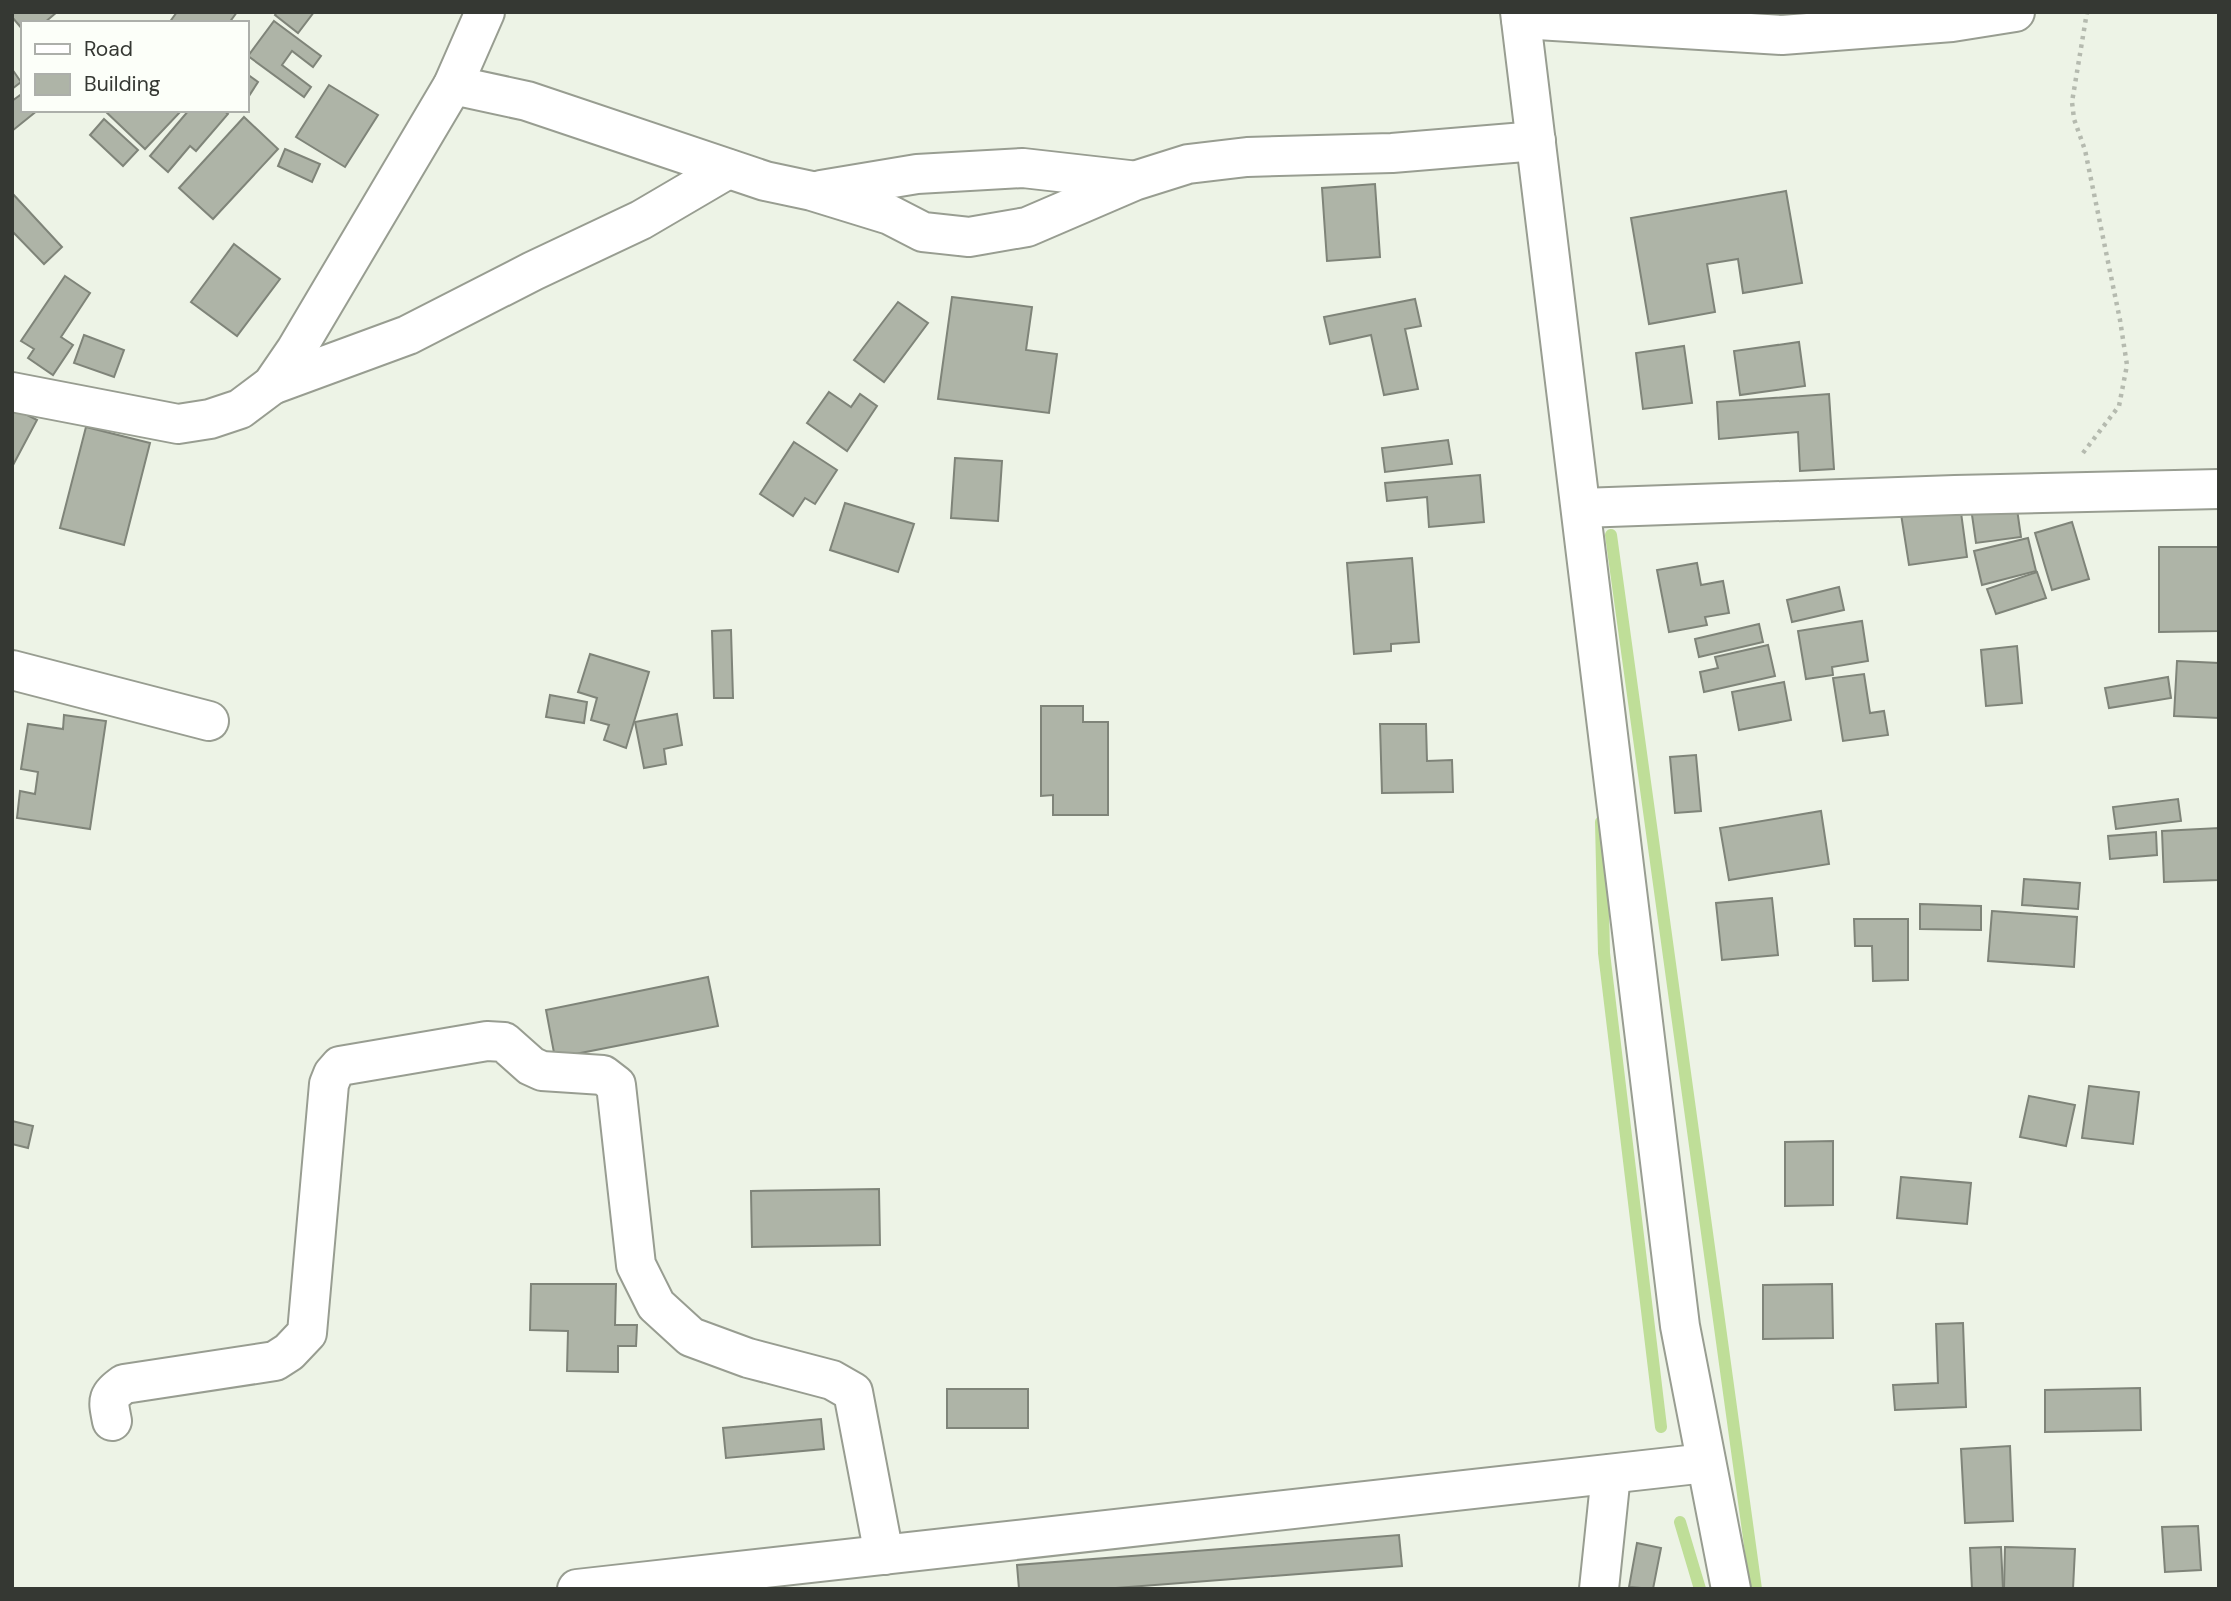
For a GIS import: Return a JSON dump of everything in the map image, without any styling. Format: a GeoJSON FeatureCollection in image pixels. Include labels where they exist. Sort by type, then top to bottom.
{"type":"FeatureCollection","features":[{"type":"Feature","properties":{"kind":"street"},"geometry":{"type":"LineString","coordinates":[[272,385],[296,350],[453,85],[485,12]]}},
{"type":"Feature","properties":{"kind":"street"},"geometry":{"type":"LineString","coordinates":[[1731,1589],[1681,1326],[1520,16],[1782,36],[1952,22],[2015,12]]}},
{"type":"Feature","properties":{"kind":"street"},"geometry":{"type":"LineString","coordinates":[[453,85],[527,101],[765,181],[812,191],[890,215],[923,232],[969,237],[1027,226],[1134,181],[1188,164],[1247,157],[1392,153],[1536,141]]}},
{"type":"Feature","properties":{"kind":"street"},"geometry":{"type":"LineString","coordinates":[[812,191],[917,174],[1023,168],[1134,181]]}},
{"type":"Feature","properties":{"kind":"street"},"geometry":{"type":"LineString","coordinates":[[12,392],[178,425],[210,419],[240,409],[272,385],[408,335],[641,220],[728,169]]}},
{"type":"Feature","properties":{"kind":"street"},"geometry":{"type":"LineString","coordinates":[[1581,509],[2219,488]]}},
{"type":"Feature","properties":{"kind":"street"},"geometry":{"type":"LineString","coordinates":[[12,670],[209,721]]}},
{"type":"Feature","properties":{"kind":"street"},"geometry":{"type":"LineString","coordinates":[[112,1422],[108,1400],[112,1393],[124,1384],[275,1361],[289,1352],[307,1333],[329,1084],[333,1073],[340,1066],[488,1041],[505,1042],[531,1066],[542,1072],[603,1076],[616,1084],[636,1265],[656,1305],[691,1337],[748,1358],[832,1380],[853,1392],[884,1555]]}},
{"type":"Feature","properties":{"kind":"street"},"geometry":{"type":"LineString","coordinates":[[577,1589],[1706,1463]]}},
{"type":"Feature","properties":{"kind":"street"},"geometry":{"type":"LineString","coordinates":[[1599,1589],[1611,1474]]}},
{"type":"Feature","properties":{"kind":"path"},"geometry":{"type":"LineString","coordinates":[[2048,493],[2092,443],[2119,406],[2127,365],[2085,150],[2074,119],[2072,102],[2087,12]]}},
{"type":"Feature","properties":{"kind":"building"},"geometry":{"type":"Polygon","coordinates":[[[14,12],[57,12],[46,21],[21,21],[21,28],[12,17],[14,12]]]}},
{"type":"Feature","properties":{"kind":"building"},"geometry":{"type":"Polygon","coordinates":[[[177,12],[237,12],[230,21],[170,21],[177,12]]]}},
{"type":"Feature","properties":{"kind":"building"},"geometry":{"type":"Polygon","coordinates":[[[277,12],[314,12],[298,33],[275,15],[277,12]]]}},
{"type":"Feature","properties":{"kind":"building"},"geometry":{"type":"Polygon","coordinates":[[[274,21],[321,56],[313,67],[292,51],[282,65],[311,87],[304,97],[248,56],[274,21]]]}},
{"type":"Feature","properties":{"kind":"building"},"geometry":{"type":"Polygon","coordinates":[[[12,69],[21,82],[12,89],[12,69]]]}},
{"type":"Feature","properties":{"kind":"building"},"geometry":{"type":"Polygon","coordinates":[[[248,75],[258,82],[248,97],[248,75]]]}},
{"type":"Feature","properties":{"kind":"building"},"geometry":{"type":"Polygon","coordinates":[[[329,85],[378,115],[345,167],[296,137],[329,85]]]}},
{"type":"Feature","properties":{"kind":"building"},"geometry":{"type":"Polygon","coordinates":[[[21,94],[21,112],[36,112],[12,131],[12,101],[21,94]]]}},
{"type":"Feature","properties":{"kind":"building"},"geometry":{"type":"Polygon","coordinates":[[[106,112],[180,112],[145,149],[106,112]]]}},
{"type":"Feature","properties":{"kind":"building"},"geometry":{"type":"Polygon","coordinates":[[[187,112],[228,114],[196,151],[190,146],[168,172],[150,156],[187,112]]]}},
{"type":"Feature","properties":{"kind":"building"},"geometry":{"type":"Polygon","coordinates":[[[244,117],[278,149],[213,219],[179,188],[244,117]]]}},
{"type":"Feature","properties":{"kind":"building"},"geometry":{"type":"Polygon","coordinates":[[[104,119],[138,150],[123,166],[90,135],[104,119]]]}},
{"type":"Feature","properties":{"kind":"building"},"geometry":{"type":"Polygon","coordinates":[[[285,149],[320,164],[312,182],[278,166],[285,149]]]}},
{"type":"Feature","properties":{"kind":"building"},"geometry":{"type":"Polygon","coordinates":[[[1375,184],[1380,257],[1327,261],[1322,188],[1375,184]]]}},
{"type":"Feature","properties":{"kind":"building"},"geometry":{"type":"Polygon","coordinates":[[[1786,191],[1802,283],[1743,293],[1738,259],[1707,264],[1715,312],[1649,324],[1631,218],[1786,191]]]}},
{"type":"Feature","properties":{"kind":"building"},"geometry":{"type":"Polygon","coordinates":[[[12,193],[62,247],[44,264],[12,231],[12,193]]]}},
{"type":"Feature","properties":{"kind":"building"},"geometry":{"type":"Polygon","coordinates":[[[234,244],[280,279],[237,336],[191,302],[234,244]]]}},
{"type":"Feature","properties":{"kind":"building"},"geometry":{"type":"Polygon","coordinates":[[[65,276],[90,293],[61,337],[73,345],[53,375],[28,358],[34,349],[21,341],[65,276]]]}},
{"type":"Feature","properties":{"kind":"building"},"geometry":{"type":"Polygon","coordinates":[[[952,297],[1032,307],[1026,350],[1057,354],[1049,413],[938,399],[952,297]]]}},
{"type":"Feature","properties":{"kind":"building"},"geometry":{"type":"Polygon","coordinates":[[[1415,299],[1421,326],[1405,329],[1418,389],[1384,395],[1371,335],[1330,344],[1324,317],[1415,299]]]}},
{"type":"Feature","properties":{"kind":"building"},"geometry":{"type":"Polygon","coordinates":[[[898,302],[928,323],[884,382],[854,360],[898,302]]]}},
{"type":"Feature","properties":{"kind":"building"},"geometry":{"type":"Polygon","coordinates":[[[84,335],[124,350],[114,377],[74,363],[84,335]]]}},
{"type":"Feature","properties":{"kind":"building"},"geometry":{"type":"Polygon","coordinates":[[[1799,342],[1805,386],[1740,395],[1734,351],[1799,342]]]}},
{"type":"Feature","properties":{"kind":"building"},"geometry":{"type":"Polygon","coordinates":[[[1684,346],[1692,403],[1643,409],[1636,353],[1684,346]]]}},
{"type":"Feature","properties":{"kind":"building"},"geometry":{"type":"Polygon","coordinates":[[[829,392],[851,407],[860,394],[877,406],[847,451],[807,423],[829,392]]]}},
{"type":"Feature","properties":{"kind":"building"},"geometry":{"type":"Polygon","coordinates":[[[1829,394],[1834,469],[1800,471],[1798,432],[1719,439],[1717,402],[1829,394]]]}},
{"type":"Feature","properties":{"kind":"building"},"geometry":{"type":"Polygon","coordinates":[[[12,407],[37,420],[12,467],[12,407]]]}},
{"type":"Feature","properties":{"kind":"building"},"geometry":{"type":"Polygon","coordinates":[[[86,427],[150,443],[124,545],[60,528],[86,427]]]}},
{"type":"Feature","properties":{"kind":"building"},"geometry":{"type":"Polygon","coordinates":[[[1448,440],[1452,464],[1385,472],[1382,448],[1448,440]]]}},
{"type":"Feature","properties":{"kind":"building"},"geometry":{"type":"Polygon","coordinates":[[[794,442],[837,470],[815,504],[805,498],[793,516],[760,494],[794,442]]]}},
{"type":"Feature","properties":{"kind":"building"},"geometry":{"type":"Polygon","coordinates":[[[955,458],[1002,461],[998,521],[951,518],[955,458]]]}},
{"type":"Feature","properties":{"kind":"building"},"geometry":{"type":"Polygon","coordinates":[[[1480,475],[1484,522],[1429,527],[1427,497],[1387,501],[1385,483],[1480,475]]]}},
{"type":"Feature","properties":{"kind":"building"},"geometry":{"type":"Polygon","coordinates":[[[2015,495],[2021,537],[1976,543],[1970,501],[2015,495]]]}},
{"type":"Feature","properties":{"kind":"building"},"geometry":{"type":"Polygon","coordinates":[[[845,503],[914,524],[898,572],[830,550],[845,503]]]}},
{"type":"Feature","properties":{"kind":"building"},"geometry":{"type":"Polygon","coordinates":[[[1960,505],[1967,557],[1909,565],[1901,514],[1960,505]]]}},
{"type":"Feature","properties":{"kind":"building"},"geometry":{"type":"Polygon","coordinates":[[[2072,522],[2089,579],[2052,590],[2035,533],[2072,522]]]}},
{"type":"Feature","properties":{"kind":"building"},"geometry":{"type":"Polygon","coordinates":[[[2028,538],[2036,571],[1982,585],[1974,551],[2028,538]]]}},
{"type":"Feature","properties":{"kind":"building"},"geometry":{"type":"Polygon","coordinates":[[[2159,547],[2219,547],[2219,631],[2159,632],[2159,547]]]}},
{"type":"Feature","properties":{"kind":"building"},"geometry":{"type":"Polygon","coordinates":[[[1412,558],[1419,642],[1391,644],[1391,651],[1354,654],[1347,563],[1412,558]]]}},
{"type":"Feature","properties":{"kind":"building"},"geometry":{"type":"Polygon","coordinates":[[[1697,563],[1701,585],[1723,581],[1729,613],[1705,617],[1707,625],[1669,632],[1657,570],[1697,563]]]}},
{"type":"Feature","properties":{"kind":"building"},"geometry":{"type":"Polygon","coordinates":[[[2037,572],[2046,598],[1996,614],[1987,589],[2037,572]]]}},
{"type":"Feature","properties":{"kind":"building"},"geometry":{"type":"Polygon","coordinates":[[[1839,587],[1844,610],[1792,622],[1787,600],[1839,587]]]}},
{"type":"Feature","properties":{"kind":"building"},"geometry":{"type":"Polygon","coordinates":[[[1862,621],[1868,661],[1832,667],[1833,675],[1806,679],[1798,631],[1862,621]]]}},
{"type":"Feature","properties":{"kind":"building"},"geometry":{"type":"Polygon","coordinates":[[[1759,624],[1763,642],[1699,657],[1695,639],[1759,624]]]}},
{"type":"Feature","properties":{"kind":"building"},"geometry":{"type":"Polygon","coordinates":[[[731,630],[733,698],[714,698],[712,631],[731,630]]]}},
{"type":"Feature","properties":{"kind":"building"},"geometry":{"type":"Polygon","coordinates":[[[1768,645],[1775,676],[1704,692],[1700,672],[1718,668],[1715,657],[1768,645]]]}},
{"type":"Feature","properties":{"kind":"building"},"geometry":{"type":"Polygon","coordinates":[[[2017,646],[2022,703],[1986,706],[1981,650],[2017,646]]]}},
{"type":"Feature","properties":{"kind":"building"},"geometry":{"type":"Polygon","coordinates":[[[590,654],[649,672],[626,748],[604,740],[609,725],[591,720],[597,698],[578,692],[590,654]]]}},
{"type":"Feature","properties":{"kind":"building"},"geometry":{"type":"Polygon","coordinates":[[[2177,661],[2219,663],[2219,718],[2174,716],[2177,661]]]}},
{"type":"Feature","properties":{"kind":"building"},"geometry":{"type":"Polygon","coordinates":[[[1864,674],[1870,713],[1884,711],[1888,735],[1843,741],[1833,678],[1864,674]]]}},
{"type":"Feature","properties":{"kind":"building"},"geometry":{"type":"Polygon","coordinates":[[[2168,677],[2171,698],[2109,708],[2105,688],[2168,677]]]}},
{"type":"Feature","properties":{"kind":"building"},"geometry":{"type":"Polygon","coordinates":[[[1784,682],[1791,720],[1739,730],[1732,692],[1784,682]]]}},
{"type":"Feature","properties":{"kind":"building"},"geometry":{"type":"Polygon","coordinates":[[[550,695],[587,702],[584,723],[546,717],[550,695]]]}},
{"type":"Feature","properties":{"kind":"building"},"geometry":{"type":"Polygon","coordinates":[[[1041,706],[1083,706],[1083,722],[1108,722],[1108,815],[1053,815],[1053,795],[1041,796],[1041,706]]]}},
{"type":"Feature","properties":{"kind":"building"},"geometry":{"type":"Polygon","coordinates":[[[677,714],[682,745],[664,749],[666,764],[644,768],[635,722],[677,714]]]}},
{"type":"Feature","properties":{"kind":"building"},"geometry":{"type":"Polygon","coordinates":[[[64,715],[106,721],[90,829],[17,818],[20,791],[35,794],[38,772],[21,769],[28,724],[63,729],[64,715]]]}},
{"type":"Feature","properties":{"kind":"building"},"geometry":{"type":"Polygon","coordinates":[[[1380,724],[1426,724],[1427,761],[1452,760],[1453,792],[1382,793],[1380,724]]]}},
{"type":"Feature","properties":{"kind":"building"},"geometry":{"type":"Polygon","coordinates":[[[1696,755],[1701,811],[1675,813],[1670,757],[1696,755]]]}},
{"type":"Feature","properties":{"kind":"building"},"geometry":{"type":"Polygon","coordinates":[[[2178,799],[2181,821],[2116,829],[2113,807],[2178,799]]]}},
{"type":"Feature","properties":{"kind":"building"},"geometry":{"type":"Polygon","coordinates":[[[1821,811],[1829,864],[1729,880],[1720,828],[1821,811]]]}},
{"type":"Feature","properties":{"kind":"building"},"geometry":{"type":"Polygon","coordinates":[[[2219,828],[2218,880],[2164,882],[2162,831],[2219,828]]]}},
{"type":"Feature","properties":{"kind":"building"},"geometry":{"type":"Polygon","coordinates":[[[2156,832],[2157,855],[2110,859],[2108,836],[2156,832]]]}},
{"type":"Feature","properties":{"kind":"building"},"geometry":{"type":"Polygon","coordinates":[[[2024,879],[2080,883],[2078,909],[2022,905],[2024,879]]]}},
{"type":"Feature","properties":{"kind":"building"},"geometry":{"type":"Polygon","coordinates":[[[1772,898],[1778,955],[1722,960],[1716,903],[1772,898]]]}},
{"type":"Feature","properties":{"kind":"building"},"geometry":{"type":"Polygon","coordinates":[[[1920,904],[1981,906],[1981,930],[1920,929],[1920,904]]]}},
{"type":"Feature","properties":{"kind":"building"},"geometry":{"type":"Polygon","coordinates":[[[1992,911],[2077,917],[2074,967],[1988,961],[1992,911]]]}},
{"type":"Feature","properties":{"kind":"building"},"geometry":{"type":"Polygon","coordinates":[[[1854,919],[1908,919],[1908,980],[1873,981],[1872,946],[1855,946],[1854,919]]]}},
{"type":"Feature","properties":{"kind":"building"},"geometry":{"type":"Polygon","coordinates":[[[708,977],[718,1026],[555,1058],[546,1010],[708,977]]]}},
{"type":"Feature","properties":{"kind":"building"},"geometry":{"type":"Polygon","coordinates":[[[2089,1086],[2139,1092],[2133,1144],[2082,1138],[2089,1086]]]}},
{"type":"Feature","properties":{"kind":"building"},"geometry":{"type":"Polygon","coordinates":[[[2029,1096],[2075,1105],[2066,1146],[2020,1137],[2029,1096]]]}},
{"type":"Feature","properties":{"kind":"building"},"geometry":{"type":"Polygon","coordinates":[[[12,1121],[33,1126],[28,1148],[12,1144],[12,1121]]]}},
{"type":"Feature","properties":{"kind":"building"},"geometry":{"type":"Polygon","coordinates":[[[1833,1141],[1833,1205],[1785,1206],[1785,1142],[1833,1141]]]}},
{"type":"Feature","properties":{"kind":"building"},"geometry":{"type":"Polygon","coordinates":[[[1901,1177],[1971,1183],[1967,1224],[1897,1218],[1901,1177]]]}},
{"type":"Feature","properties":{"kind":"building"},"geometry":{"type":"Polygon","coordinates":[[[879,1189],[880,1245],[752,1247],[751,1191],[879,1189]]]}},
{"type":"Feature","properties":{"kind":"building"},"geometry":{"type":"Polygon","coordinates":[[[531,1284],[616,1284],[615,1325],[637,1325],[636,1346],[618,1346],[618,1372],[567,1371],[568,1331],[530,1330],[531,1284]]]}},
{"type":"Feature","properties":{"kind":"building"},"geometry":{"type":"Polygon","coordinates":[[[1832,1284],[1833,1338],[1763,1339],[1763,1285],[1832,1284]]]}},
{"type":"Feature","properties":{"kind":"building"},"geometry":{"type":"Polygon","coordinates":[[[1963,1323],[1966,1407],[1895,1410],[1893,1385],[1938,1383],[1936,1324],[1963,1323]]]}},
{"type":"Feature","properties":{"kind":"building"},"geometry":{"type":"Polygon","coordinates":[[[2140,1388],[2141,1430],[2045,1432],[2045,1390],[2140,1388]]]}},
{"type":"Feature","properties":{"kind":"building"},"geometry":{"type":"Polygon","coordinates":[[[947,1389],[1028,1389],[1028,1428],[947,1428],[947,1389]]]}},
{"type":"Feature","properties":{"kind":"building"},"geometry":{"type":"Polygon","coordinates":[[[821,1419],[824,1449],[726,1458],[723,1428],[821,1419]]]}},
{"type":"Feature","properties":{"kind":"building"},"geometry":{"type":"Polygon","coordinates":[[[2010,1446],[2013,1521],[1965,1523],[1961,1449],[2010,1446]]]}},
{"type":"Feature","properties":{"kind":"building"},"geometry":{"type":"Polygon","coordinates":[[[2198,1526],[2201,1570],[2165,1572],[2162,1527],[2198,1526]]]}},
{"type":"Feature","properties":{"kind":"building"},"geometry":{"type":"Polygon","coordinates":[[[1399,1535],[1402,1566],[1103,1589],[1019,1589],[1017,1565],[1399,1535]]]}},
{"type":"Feature","properties":{"kind":"building"},"geometry":{"type":"Polygon","coordinates":[[[1637,1543],[1661,1548],[1653,1589],[1629,1587],[1637,1543]]]}},
{"type":"Feature","properties":{"kind":"building"},"geometry":{"type":"Polygon","coordinates":[[[2001,1547],[2003,1589],[1972,1589],[1970,1548],[2001,1547]]]}},
{"type":"Feature","properties":{"kind":"building"},"geometry":{"type":"Polygon","coordinates":[[[2005,1547],[2075,1549],[2073,1589],[2004,1589],[2005,1547]]]}},
{"type":"Feature","properties":{"kind":"waterway"},"geometry":{"type":"LineString","coordinates":[[1611,535],[1756,1589]]}},
{"type":"Feature","properties":{"kind":"waterway"},"geometry":{"type":"LineString","coordinates":[[1601,822],[1604,953],[1661,1427]]}},
{"type":"Feature","properties":{"kind":"waterway"},"geometry":{"type":"LineString","coordinates":[[1680,1522],[1700,1589]]}}]}
